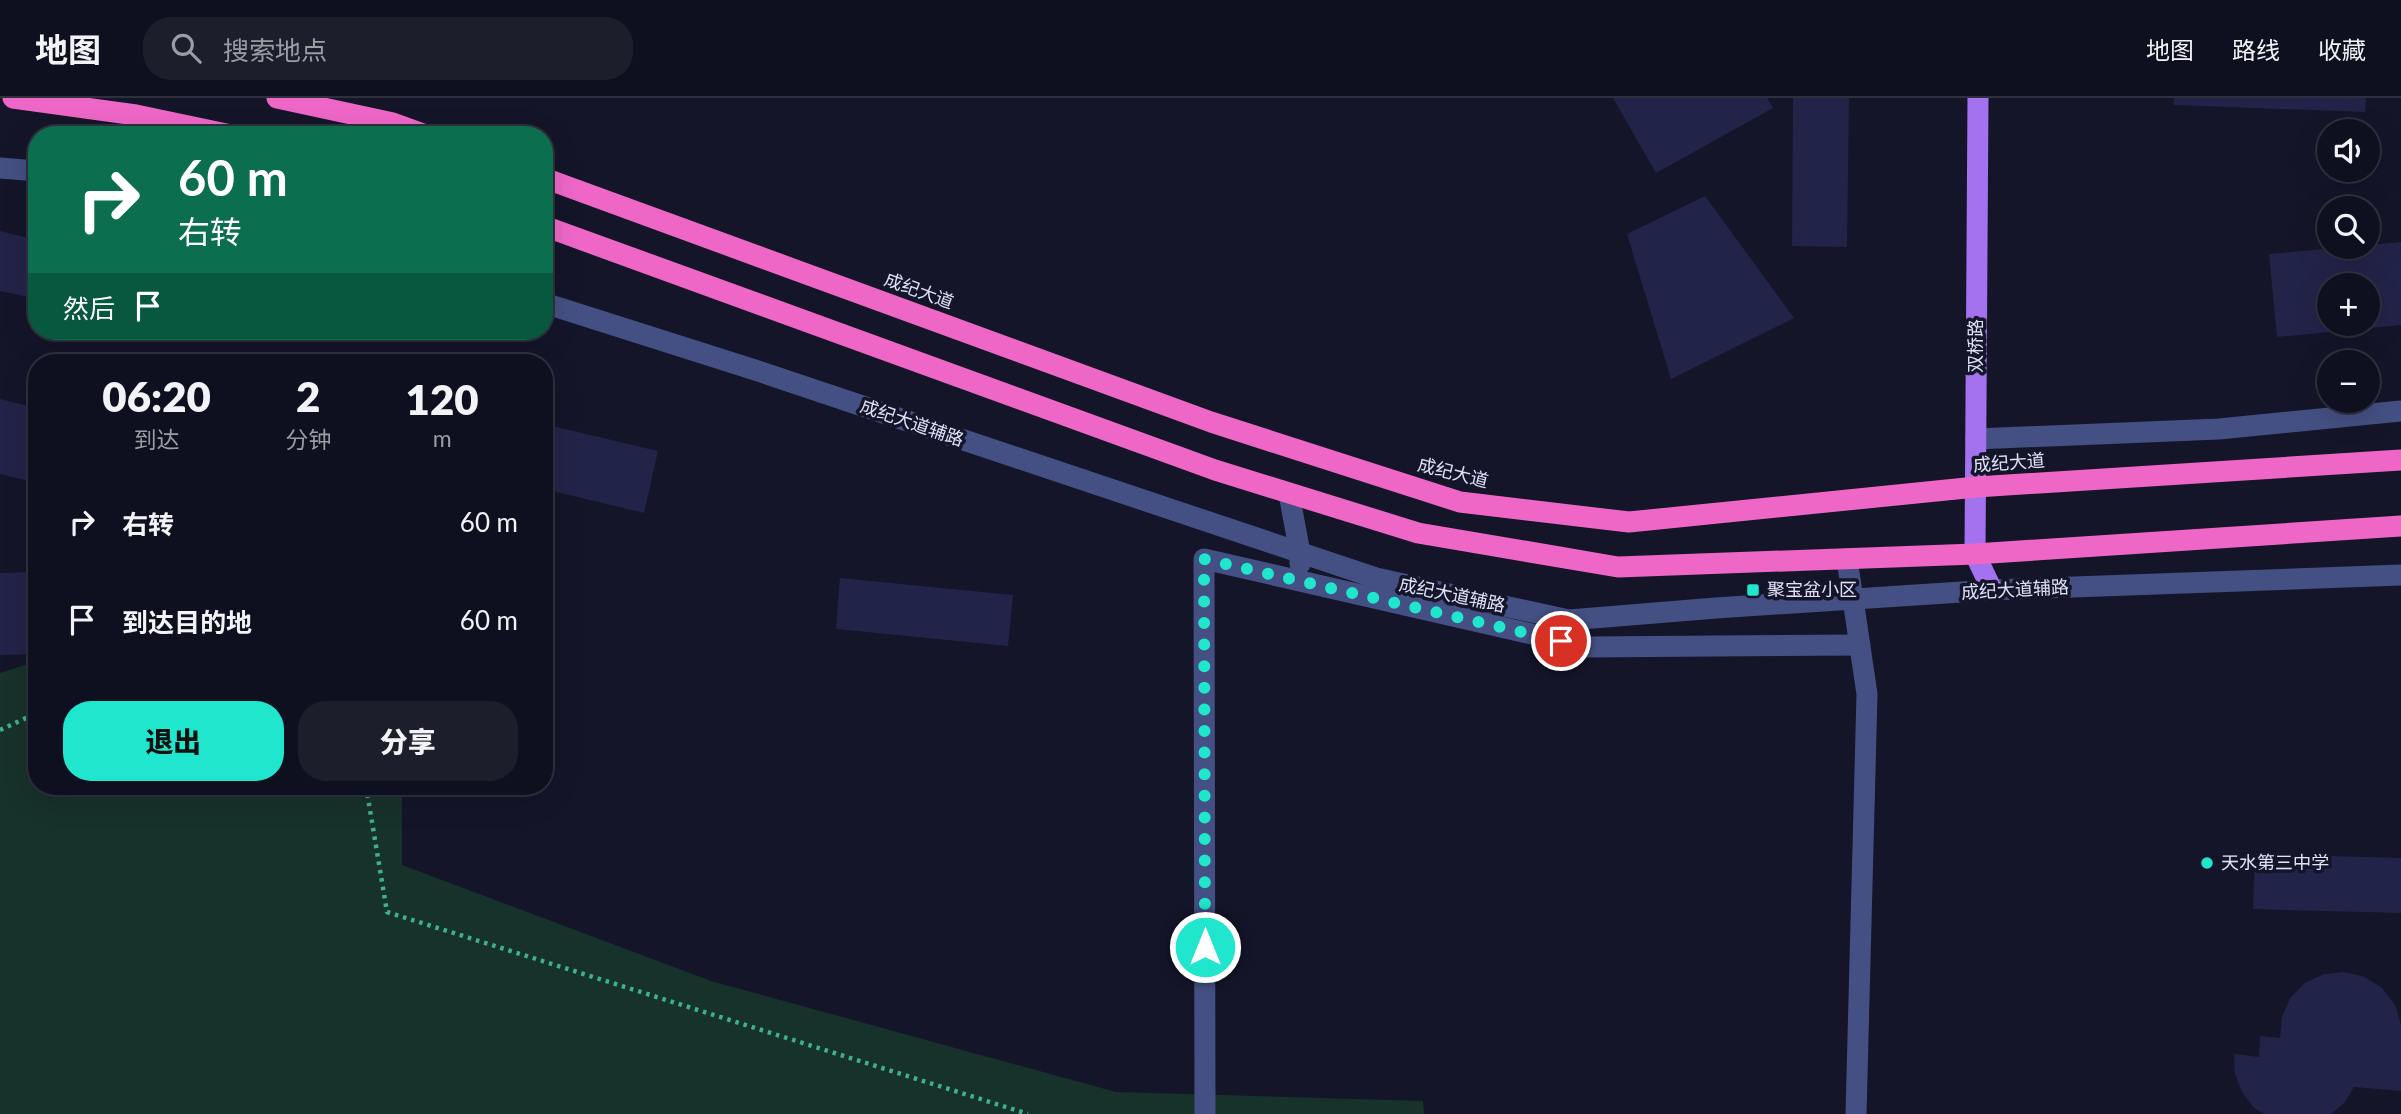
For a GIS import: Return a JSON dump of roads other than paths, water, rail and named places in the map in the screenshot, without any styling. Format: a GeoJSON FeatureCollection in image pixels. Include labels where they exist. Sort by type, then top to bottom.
{"type":"FeatureCollection","features":[{"type":"Feature","properties":{"kind":"highway"},"geometry":{"type":"LineString","coordinates":[[13,98],[136,115],[188,126]]}},
{"type":"Feature","properties":{"kind":"highway"},"geometry":{"type":"LineString","coordinates":[[277,98],[401,126]]}},
{"type":"Feature","properties":{"kind":"highway","name":"成纪大道"},"geometry":{"type":"LineString","coordinates":[[553,181],[1211,422],[1460,502],[1629,522],[1976,487],[2401,460]]}},
{"type":"Feature","properties":{"kind":"highway"},"geometry":{"type":"LineString","coordinates":[[553,229],[1215,470],[1289,494],[1418,533],[1618,567],[1975,554],[2401,526]]}},
{"type":"Feature","properties":{"kind":"main road","name":"双桥路"},"geometry":{"type":"LineString","coordinates":[[1978,98],[1975,554],[1992,590]]}},
{"type":"Feature","properties":{"kind":"street"},"geometry":{"type":"LineString","coordinates":[[0,168],[28,170]]}},
{"type":"Feature","properties":{"kind":"street","name":"成纪大道辅路"},"geometry":{"type":"LineString","coordinates":[[553,306],[755,370],[1376,578],[1569,621],[1992,590],[2401,575]]}},
{"type":"Feature","properties":{"kind":"street"},"geometry":{"type":"LineString","coordinates":[[1976,439],[2219,429],[2401,411]]}},
{"type":"Feature","properties":{"kind":"street"},"geometry":{"type":"LineString","coordinates":[[1289,494],[1300,553],[1299,581]]}},
{"type":"Feature","properties":{"kind":"street"},"geometry":{"type":"LineString","coordinates":[[1205,1114],[1204,559],[1588,647],[1860,645]]}},
{"type":"Feature","properties":{"kind":"street"},"geometry":{"type":"LineString","coordinates":[[1847,559],[1867,694],[1856,1114]]}},
{"type":"Feature","properties":{"kind":"place","name":"聚宝盆小区"},"geometry":{"type":"Point","coordinates":[1753,590]}},
{"type":"Feature","properties":{"kind":"place","name":"天水第三中学"},"geometry":{"type":"Point","coordinates":[2207,863]}}]}
